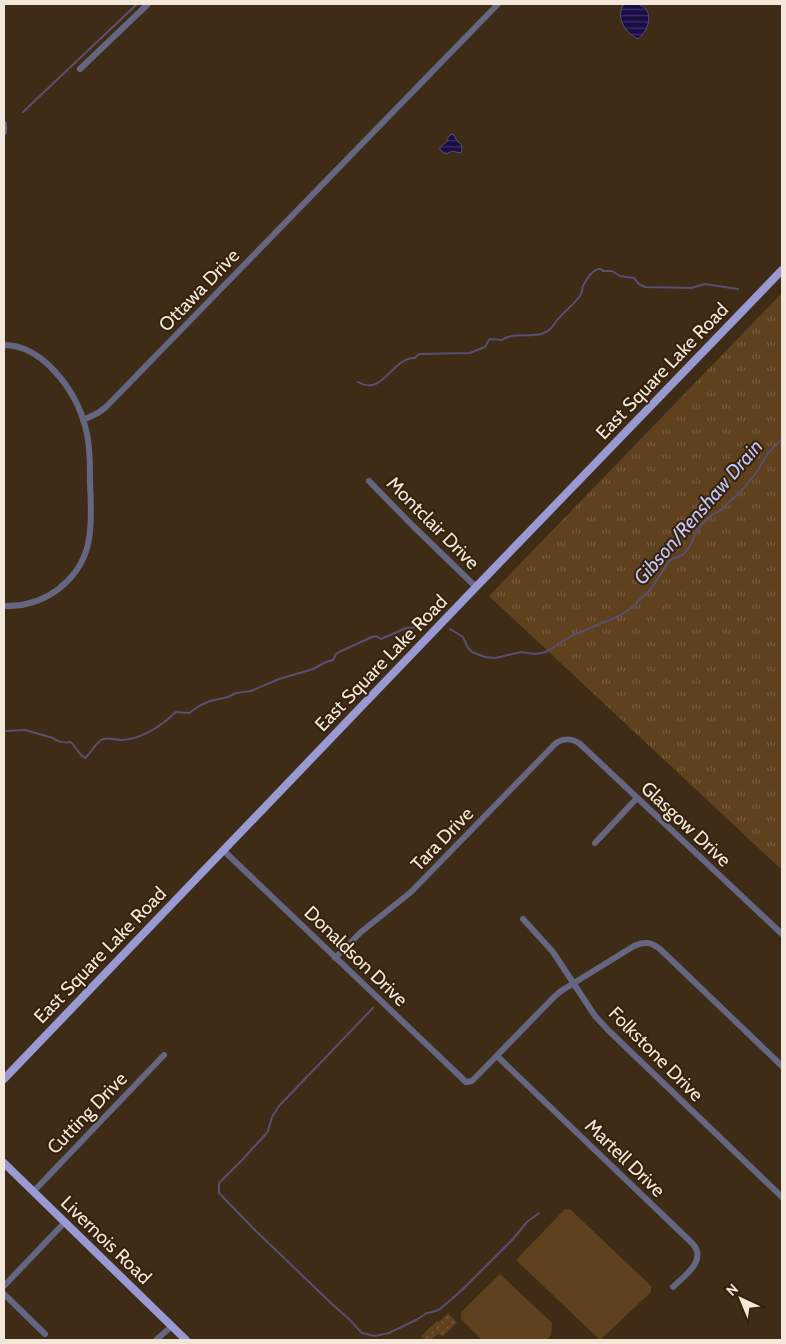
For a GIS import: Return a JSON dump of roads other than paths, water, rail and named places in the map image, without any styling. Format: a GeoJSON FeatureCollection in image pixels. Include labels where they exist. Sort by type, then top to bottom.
{"type":"FeatureCollection","features":[{"type":"Feature","properties":{"kind":"main road","name":"East Square Lake Road"},"geometry":{"type":"LineString","coordinates":[[4,1079],[782,270]]}},
{"type":"Feature","properties":{"kind":"main road","name":"Livernois Road"},"geometry":{"type":"LineString","coordinates":[[4,1163],[186,1340]]}},
{"type":"Feature","properties":{"kind":"street"},"geometry":{"type":"LineString","coordinates":[[80,69],[148,4]]}},
{"type":"Feature","properties":{"kind":"street","name":"Ottawa Drive"},"geometry":{"type":"LineString","coordinates":[[84,420],[106,406],[498,4]]}},
{"type":"Feature","properties":{"kind":"street"},"geometry":{"type":"LineString","coordinates":[[4,124],[4,132]]}},
{"type":"Feature","properties":{"kind":"street"},"geometry":{"type":"LineString","coordinates":[[4,345],[17,346],[35,355],[50,367],[72,394],[84,420],[87,434],[92,507],[89,539],[84,557],[69,580],[42,599],[26,604],[4,606]]}},
{"type":"Feature","properties":{"kind":"street","name":"Montclair Drive"},"geometry":{"type":"LineString","coordinates":[[369,481],[476,587]]}},
{"type":"Feature","properties":{"kind":"street","name":"Glasgow Drive"},"geometry":{"type":"LineString","coordinates":[[568,739],[579,743],[782,934]]}},
{"type":"Feature","properties":{"kind":"street","name":"Tara Drive"},"geometry":{"type":"LineString","coordinates":[[336,958],[361,932],[411,892],[555,744],[561,740],[568,739]]}},
{"type":"Feature","properties":{"kind":"street"},"geometry":{"type":"LineString","coordinates":[[595,843],[637,798]]}},
{"type":"Feature","properties":{"kind":"street","name":"Donaldson Drive"},"geometry":{"type":"LineString","coordinates":[[223,850],[466,1082],[476,1077],[497,1056]]}},
{"type":"Feature","properties":{"kind":"street","name":"Folkstone Drive"},"geometry":{"type":"LineString","coordinates":[[522,919],[552,952],[595,1016],[608,1030],[782,1197]]}},
{"type":"Feature","properties":{"kind":"street"},"geometry":{"type":"LineString","coordinates":[[497,1056],[554,997],[634,946],[644,942],[660,949],[782,1066]]}},
{"type":"Feature","properties":{"kind":"street","name":"Cutting Drive"},"geometry":{"type":"LineString","coordinates":[[33,1192],[164,1055]]}},
{"type":"Feature","properties":{"kind":"street","name":"Martell Drive"},"geometry":{"type":"LineString","coordinates":[[497,1056],[696,1247],[698,1255],[696,1262],[673,1287]]}},
{"type":"Feature","properties":{"kind":"street"},"geometry":{"type":"LineString","coordinates":[[4,1286],[65,1222]]}},
{"type":"Feature","properties":{"kind":"street"},"geometry":{"type":"LineString","coordinates":[[4,1294],[45,1334]]}},
{"type":"Feature","properties":{"kind":"street"},"geometry":{"type":"LineString","coordinates":[[156,1340],[172,1326]]}},
{"type":"Feature","properties":{"kind":"waterway"},"geometry":{"type":"LineString","coordinates":[[23,112],[137,4]]}},
{"type":"Feature","properties":{"kind":"waterway"},"geometry":{"type":"LineString","coordinates":[[358,382],[367,385],[381,381],[400,363],[407,359],[415,358],[419,354],[470,353],[485,347],[491,339],[502,340],[513,336],[545,333],[577,300],[587,279],[598,269],[634,278],[645,287],[691,288],[705,284],[738,289]]}},
{"type":"Feature","properties":{"kind":"waterway","name":"Gibson/Renshaw Drain"},"geometry":{"type":"LineString","coordinates":[[450,629],[463,637],[472,652],[485,657],[495,658],[521,652],[535,654],[546,652],[571,636],[619,616],[630,609],[651,589],[670,560],[683,555],[703,523],[721,510],[744,488],[768,453],[782,439]]}},
{"type":"Feature","properties":{"kind":"waterway","name":"Gibson/Renshaw Drain"},"geometry":{"type":"LineString","coordinates":[[4,731],[25,730],[59,741],[71,742],[85,758],[103,739],[122,740],[137,737],[158,727],[176,712],[189,713],[210,701],[236,693],[251,691],[279,679],[313,669],[333,660],[339,652],[372,637],[376,636],[381,639],[406,628],[423,627]]}},
{"type":"Feature","properties":{"kind":"waterway"},"geometry":{"type":"LineString","coordinates":[[373,1008],[279,1106],[272,1117],[265,1135],[219,1183],[219,1193],[362,1333],[374,1336],[389,1333],[427,1313],[440,1309],[462,1290],[513,1239],[527,1222],[539,1213]]}}]}
